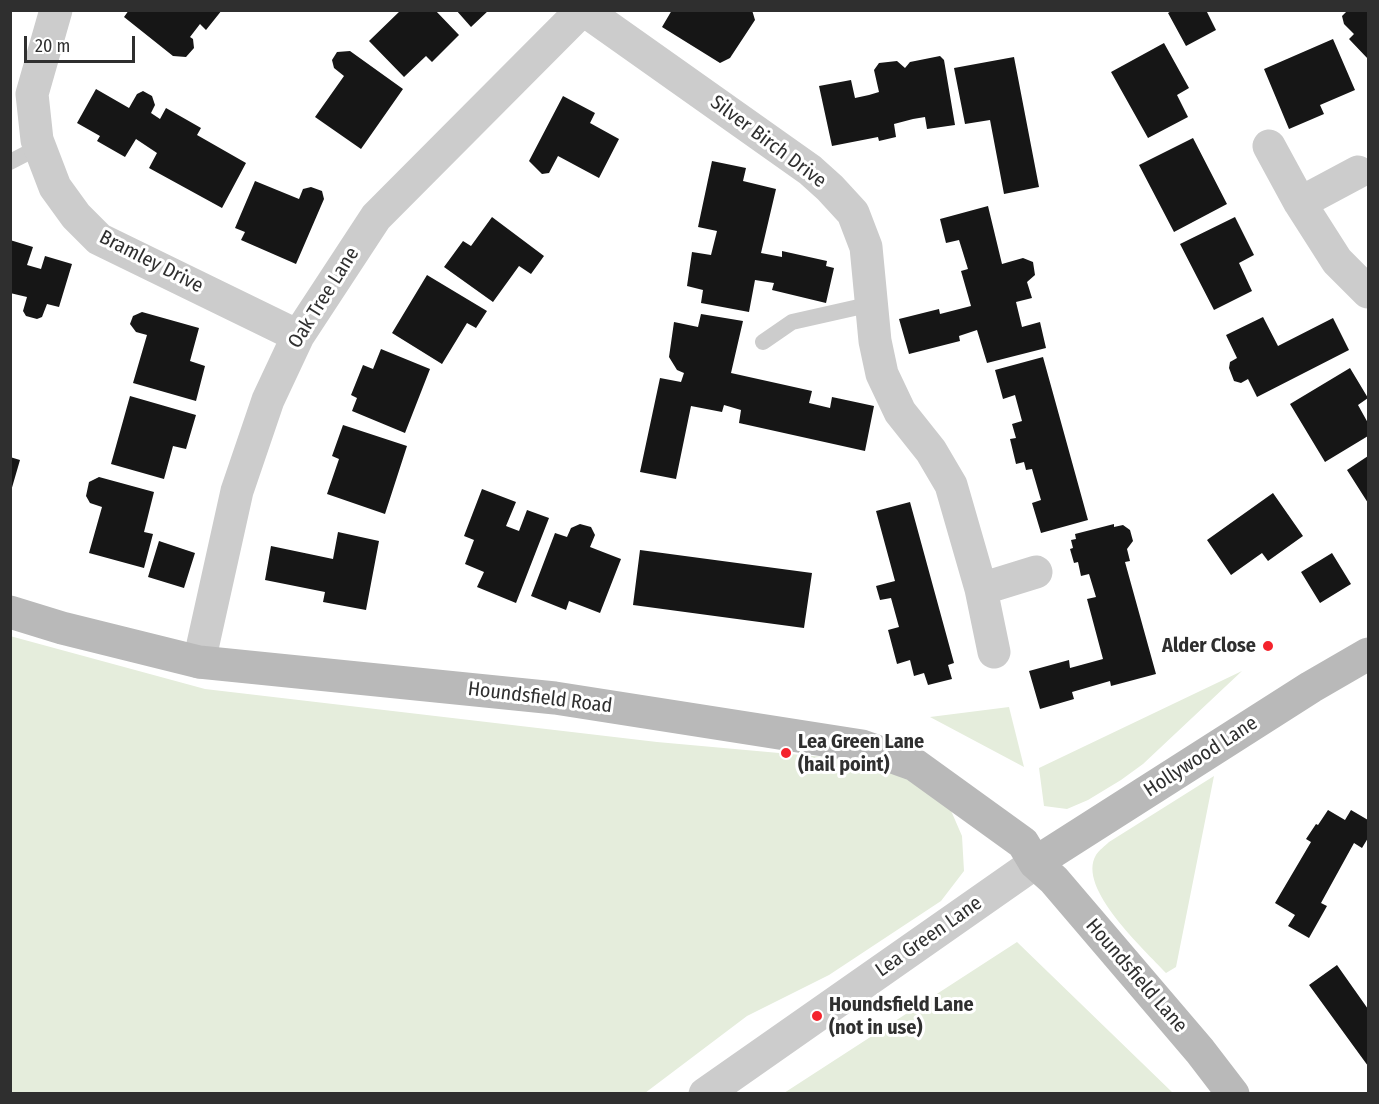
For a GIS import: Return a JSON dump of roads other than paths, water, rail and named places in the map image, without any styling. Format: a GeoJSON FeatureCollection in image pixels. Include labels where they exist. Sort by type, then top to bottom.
{"type":"FeatureCollection","features":[{"type":"Feature","properties":{"kind":"street","name":"Bramley Drive"},"geometry":{"type":"LineString","coordinates":[[56,10],[32,94],[25,154],[55,187],[76,216],[99,239],[298,336]]}},
{"type":"Feature","properties":{"kind":"street","name":"Silver Birch Drive"},"geometry":{"type":"LineString","coordinates":[[583,10],[810,170],[853,213],[866,247],[874,341],[882,374],[900,412],[931,451],[951,485],[981,589],[994,652]]}},
{"type":"Feature","properties":{"kind":"street","name":"Oak Tree Lane"},"geometry":{"type":"LineString","coordinates":[[199,662],[237,491],[268,400],[298,336],[376,217],[583,10]]}},
{"type":"Feature","properties":{"kind":"street"},"geometry":{"type":"LineString","coordinates":[[1269,146],[1300,203],[1337,261],[1368,292]]}},
{"type":"Feature","properties":{"kind":"street"},"geometry":{"type":"LineString","coordinates":[[1300,203],[1358,172]]}},
{"type":"Feature","properties":{"kind":"street"},"geometry":{"type":"LineString","coordinates":[[981,589],[1036,572]]}},
{"type":"Feature","properties":{"kind":"street","name":"Houndsfield Road"},"geometry":{"type":"LineString","coordinates":[[10,612],[62,628],[199,662],[555,698],[862,746],[915,765],[1023,843],[1035,863]]}},
{"type":"Feature","properties":{"kind":"street","name":"Hollywood Lane"},"geometry":{"type":"LineString","coordinates":[[1035,863],[1311,687],[1368,654]]}},
{"type":"Feature","properties":{"kind":"street","name":"Lea Green Lane"},"geometry":{"type":"LineString","coordinates":[[705,1094],[1035,863]]}},
{"type":"Feature","properties":{"kind":"street","name":"Houndsfield Lane"},"geometry":{"type":"LineString","coordinates":[[1035,863],[1054,880],[1200,1051],[1233,1094]]}},
{"type":"Feature","properties":{"kind":"lane"},"geometry":{"type":"LineString","coordinates":[[763,342],[792,322],[872,304]]}},
{"type":"Feature","properties":{"kind":"place","name":"Alder Close"},"geometry":{"type":"Point","coordinates":[1268,646]}},
{"type":"Feature","properties":{"kind":"place","name":"Lea Green Lane (hail point)"},"geometry":{"type":"Point","coordinates":[786,753]}},
{"type":"Feature","properties":{"kind":"place","name":"Houndsfield Lane (not in use)"},"geometry":{"type":"Point","coordinates":[817,1016]}}]}
